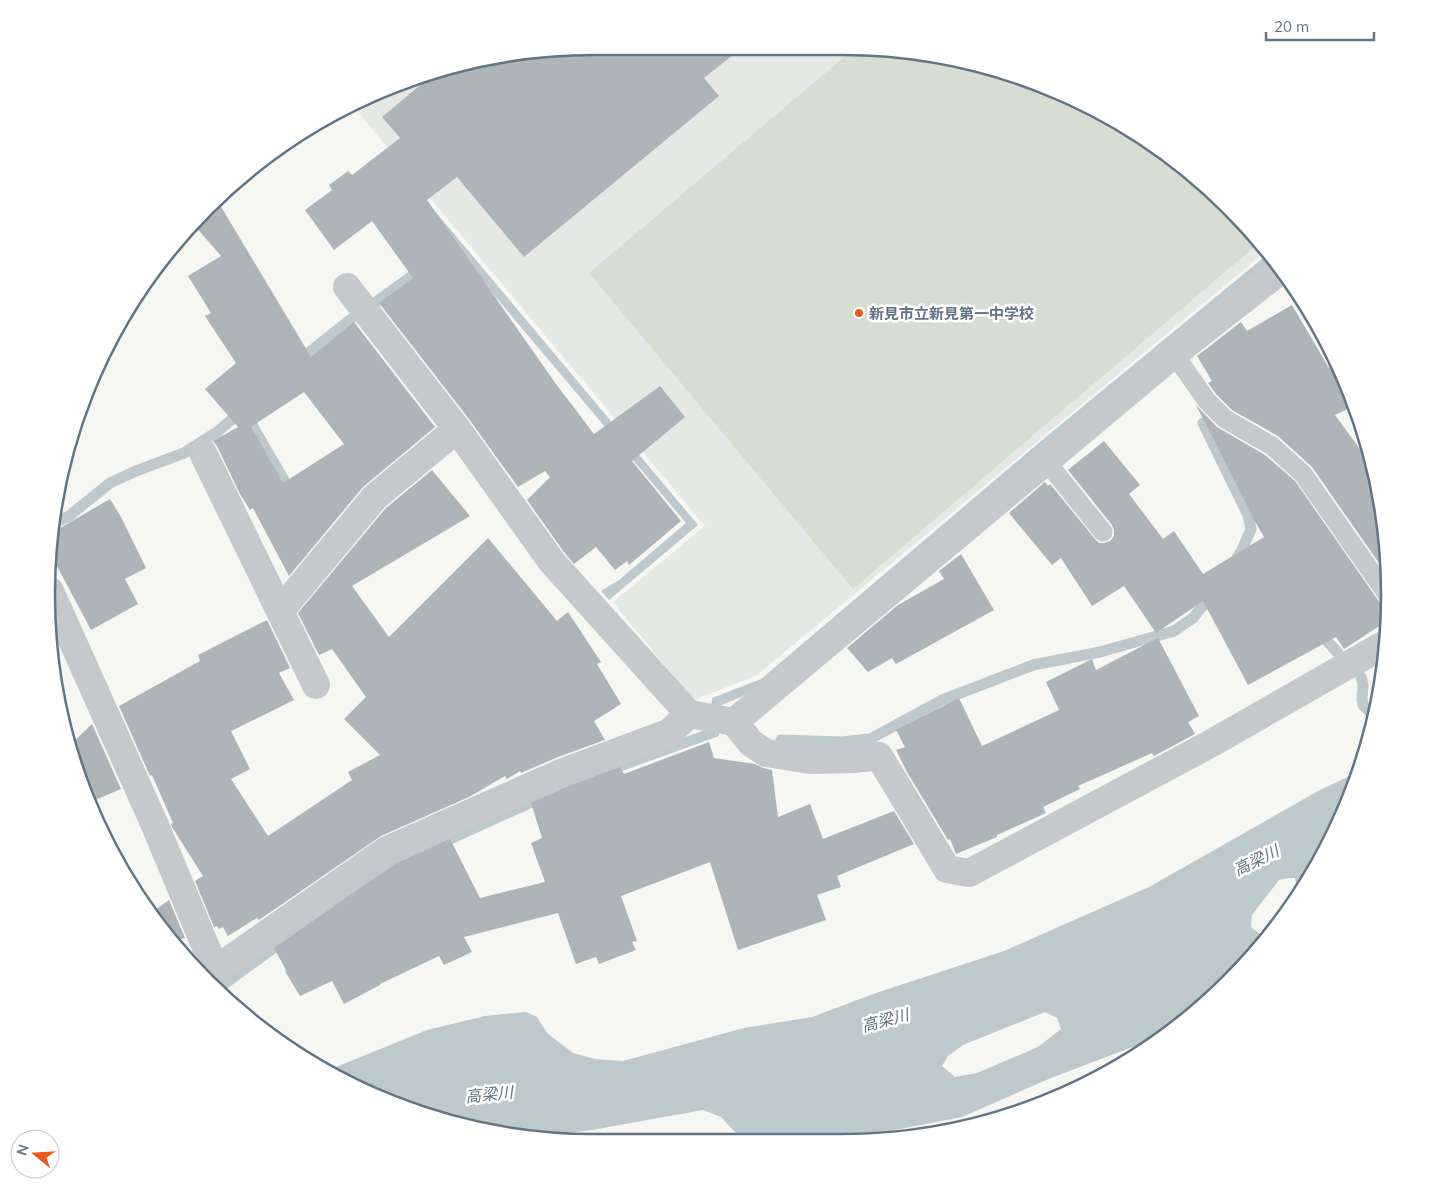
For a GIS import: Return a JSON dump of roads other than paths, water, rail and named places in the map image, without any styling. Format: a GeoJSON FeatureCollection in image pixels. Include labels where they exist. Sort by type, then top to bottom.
{"type":"FeatureCollection","features":[{"type":"Feature","properties":{"kind":"street"},"geometry":{"type":"LineString","coordinates":[[734,722],[1174,354],[1276,274]]}},
{"type":"Feature","properties":{"kind":"street"},"geometry":{"type":"LineString","coordinates":[[347,287],[457,429],[552,562],[689,714],[734,722],[751,743],[766,753],[810,760],[854,759],[879,756],[947,869],[970,873],[1210,744],[1378,648]]}},
{"type":"Feature","properties":{"kind":"street"},"geometry":{"type":"LineString","coordinates":[[280,611],[375,497],[457,429]]}},
{"type":"Feature","properties":{"kind":"street"},"geometry":{"type":"LineString","coordinates":[[203,453],[316,684]]}},
{"type":"Feature","properties":{"kind":"street"},"geometry":{"type":"LineString","coordinates":[[55,603],[154,823],[210,972],[387,850],[563,772],[670,732],[689,714]]}},
{"type":"Feature","properties":{"kind":"lane"},"geometry":{"type":"LineString","coordinates":[[1174,354],[1206,401],[1225,418],[1272,446],[1303,474],[1381,584]]}},
{"type":"Feature","properties":{"kind":"lane"},"geometry":{"type":"LineString","coordinates":[[1046,462],[1103,532]]}},
{"type":"Feature","properties":{"kind":"water"},"geometry":{"type":"Polygon","coordinates":[[[388,155],[698,525],[609,600],[601,591],[619,580],[686,523],[381,161],[388,155]]]}},
{"type":"Feature","properties":{"kind":"water"},"geometry":{"type":"Polygon","coordinates":[[[1263,258],[1268,264],[762,688],[717,707],[719,736],[586,784],[389,873],[227,989],[219,981],[381,866],[587,773],[710,728],[712,698],[761,679],[1041,441],[1263,258]]]}},
{"type":"Feature","properties":{"kind":"water","name":"高梁川"},"geometry":{"type":"Polygon","coordinates":[[[1349,776],[1325,833],[1296,884],[1295,878],[1279,880],[1252,915],[1251,927],[1261,933],[1223,976],[1197,1000],[1170,1023],[1138,1045],[1051,1078],[962,1117],[877,1133],[739,1134],[721,1117],[703,1110],[592,1130],[559,1133],[489,1124],[455,1116],[388,1093],[335,1067],[427,1030],[485,1016],[526,1012],[537,1017],[547,1033],[573,1053],[595,1059],[623,1061],[744,1028],[812,1017],[876,993],[1004,951],[1149,887],[1320,790],[1349,776]],[[1045,1012],[963,1045],[948,1056],[942,1066],[955,1077],[977,1073],[1038,1047],[1061,1029],[1057,1018],[1045,1012]]]}},
{"type":"Feature","properties":{"kind":"waterway"},"geometry":{"type":"LineString","coordinates":[[372,305],[423,268]]}},
{"type":"Feature","properties":{"kind":"waterway"},"geometry":{"type":"LineString","coordinates":[[297,362],[351,319]]}},
{"type":"Feature","properties":{"kind":"waterway"},"geometry":{"type":"LineString","coordinates":[[61,520],[69,516],[110,483],[184,453],[217,432],[242,411]]}},
{"type":"Feature","properties":{"kind":"waterway"},"geometry":{"type":"LineString","coordinates":[[245,413],[292,494]]}},
{"type":"Feature","properties":{"kind":"waterway"},"geometry":{"type":"LineString","coordinates":[[1203,423],[1248,515],[1251,529],[1235,561]]}},
{"type":"Feature","properties":{"kind":"waterway"},"geometry":{"type":"LineString","coordinates":[[781,740],[841,742],[870,739],[942,700],[1033,665],[1100,652],[1174,631],[1193,618],[1213,593]]}},
{"type":"Feature","properties":{"kind":"waterway"},"geometry":{"type":"LineString","coordinates":[[1319,632],[1338,653]]}},
{"type":"Feature","properties":{"kind":"waterway"},"geometry":{"type":"LineString","coordinates":[[1361,677],[1363,705],[1369,711]]}},
{"type":"Feature","properties":{"kind":"place","name":"新見市立新見第一中学校"},"geometry":{"type":"Point","coordinates":[859,313]}}]}
